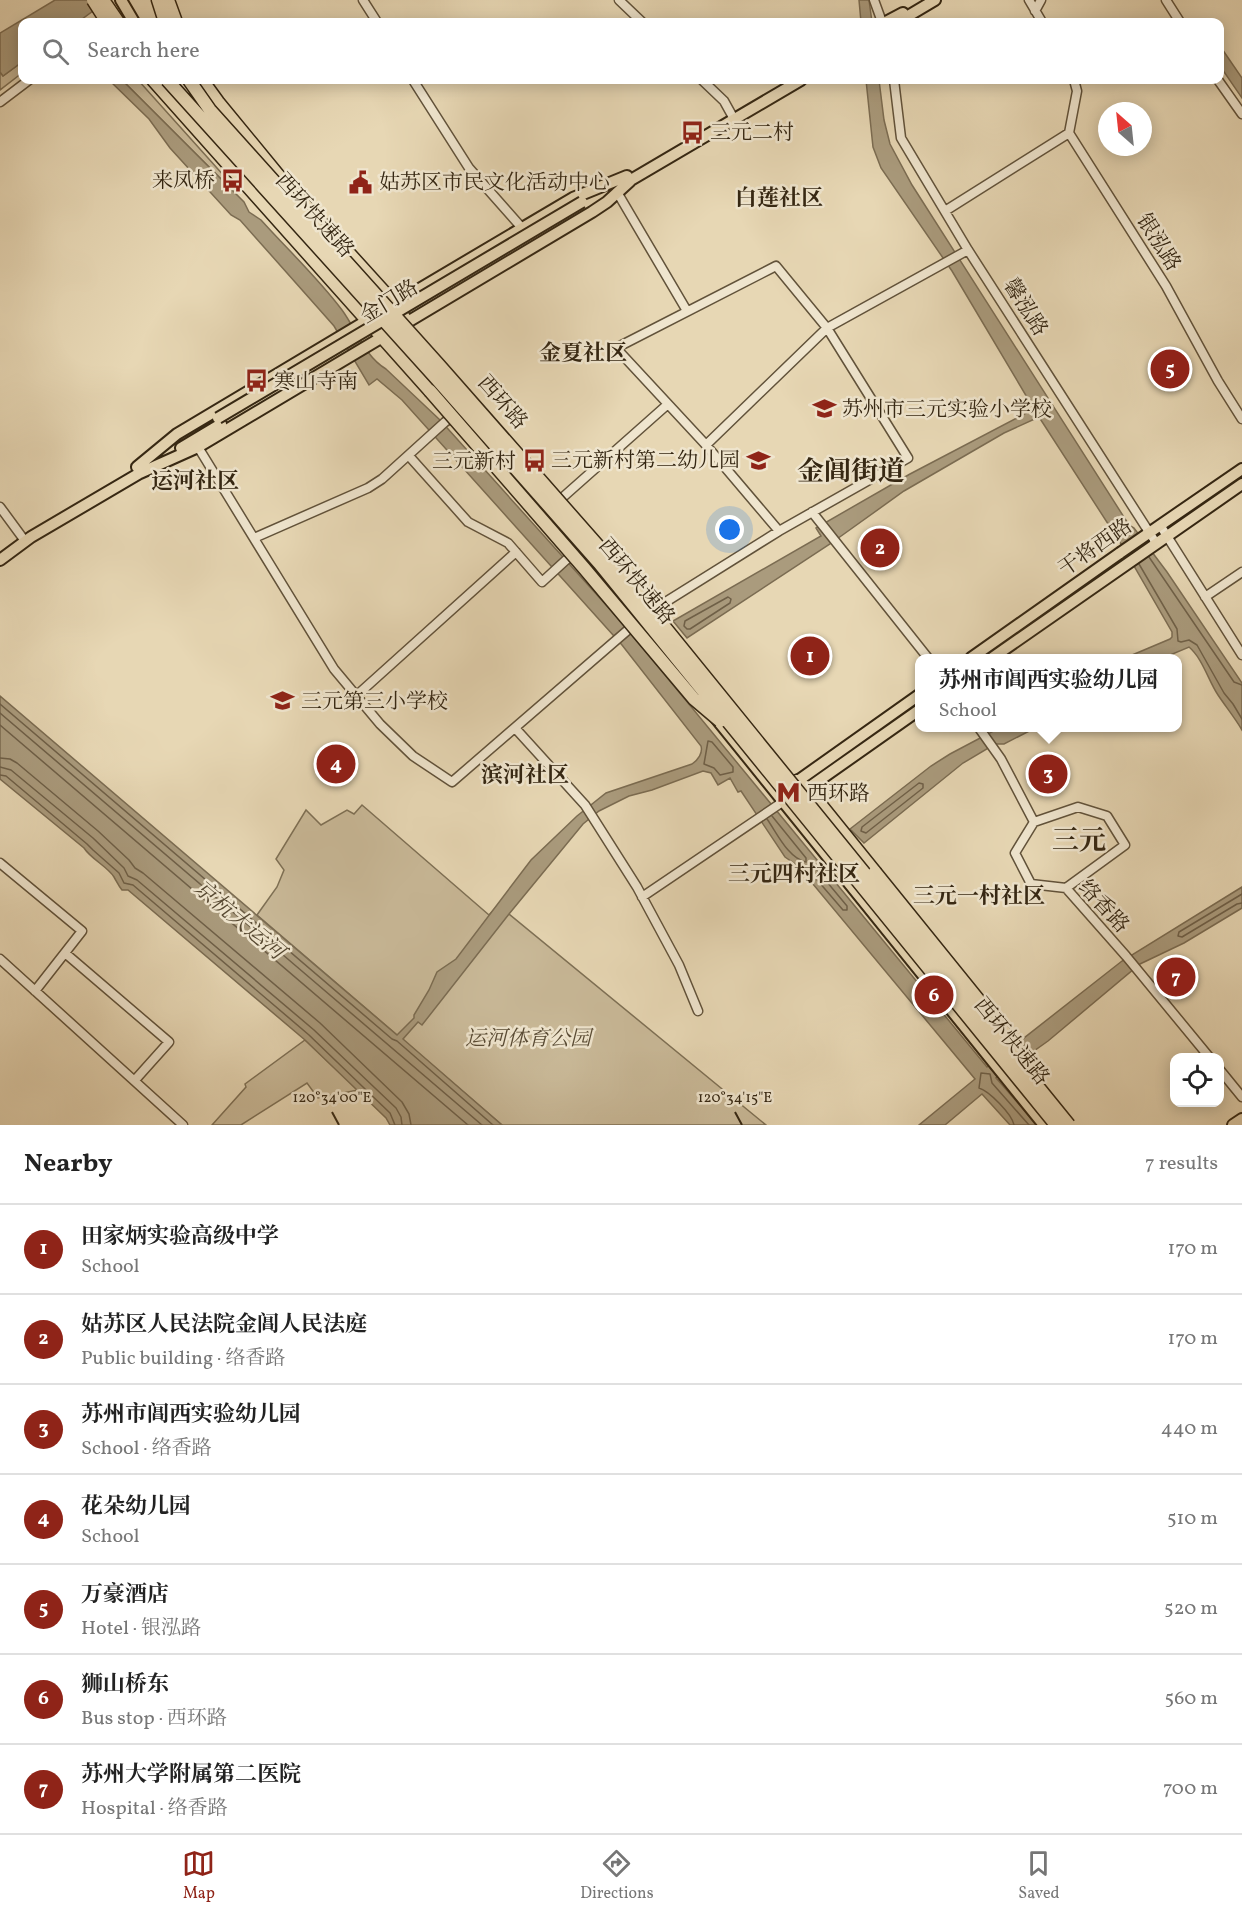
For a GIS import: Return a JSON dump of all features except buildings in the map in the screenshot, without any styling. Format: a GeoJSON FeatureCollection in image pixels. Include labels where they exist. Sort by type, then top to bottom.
{"type":"FeatureCollection","features":[{"type":"Feature","properties":{"kind":"highway"},"geometry":{"type":"LineString","coordinates":[[93,0],[104,18]]}},
{"type":"Feature","properties":{"kind":"highway"},"geometry":{"type":"LineString","coordinates":[[103,0],[115,18]]}},
{"type":"Feature","properties":{"kind":"highway"},"geometry":{"type":"LineString","coordinates":[[158,0],[164,18]]}},
{"type":"Feature","properties":{"kind":"highway"},"geometry":{"type":"LineString","coordinates":[[168,0],[175,18]]}},
{"type":"Feature","properties":{"kind":"highway"},"geometry":{"type":"LineString","coordinates":[[156,84],[364,322],[384,336],[694,699],[743,740]]}},
{"type":"Feature","properties":{"kind":"highway","name":"西环快速路"},"geometry":{"type":"LineString","coordinates":[[172,84],[591,555],[1056,1125]]}},
{"type":"Feature","properties":{"kind":"highway","name":"西环快速路"},"geometry":{"type":"LineString","coordinates":[[192,84],[210,110],[607,556],[1070,1125]]}},
{"type":"Feature","properties":{"kind":"highway"},"geometry":{"type":"LineString","coordinates":[[205,84],[278,175],[407,322]]}},
{"type":"Feature","properties":{"kind":"highway"},"geometry":{"type":"LineString","coordinates":[[799,789],[875,872],[1048,1086],[1070,1125]]}},
{"type":"Feature","properties":{"kind":"main road"},"geometry":{"type":"LineString","coordinates":[[891,18],[924,0]]}},
{"type":"Feature","properties":{"kind":"main road"},"geometry":{"type":"LineString","coordinates":[[905,18],[935,0]]}},
{"type":"Feature","properties":{"kind":"main road"},"geometry":{"type":"LineString","coordinates":[[127,1],[133,18]]}},
{"type":"Feature","properties":{"kind":"main road"},"geometry":{"type":"LineString","coordinates":[[127,1],[138,18]]}},
{"type":"Feature","properties":{"kind":"main road"},"geometry":{"type":"LineString","coordinates":[[171,84],[197,122],[364,322]]}},
{"type":"Feature","properties":{"kind":"main road"},"geometry":{"type":"LineString","coordinates":[[189,84],[215,107],[393,305]]}},
{"type":"Feature","properties":{"kind":"main road","name":"金门路"},"geometry":{"type":"LineString","coordinates":[[733,117],[784,84]]}},
{"type":"Feature","properties":{"kind":"main road","name":"金门路"},"geometry":{"type":"LineString","coordinates":[[0,551],[628,178],[794,84]]}},
{"type":"Feature","properties":{"kind":"main road"},"geometry":{"type":"LineString","coordinates":[[139,470],[177,434],[364,322],[580,194],[628,178]]}},
{"type":"Feature","properties":{"kind":"main road"},"geometry":{"type":"LineString","coordinates":[[139,470],[198,447],[592,212],[617,192],[628,178]]}},
{"type":"Feature","properties":{"kind":"main road","name":"西环路"},"geometry":{"type":"LineString","coordinates":[[407,322],[597,538],[799,789],[852,849],[1076,1125]]}},
{"type":"Feature","properties":{"kind":"main road","name":"西环路"},"geometry":{"type":"LineString","coordinates":[[384,336],[457,414],[579,552],[633,625],[696,694],[1044,1125]]}},
{"type":"Feature","properties":{"kind":"main road","name":"干将西路"},"geometry":{"type":"LineString","coordinates":[[977,654],[1242,470]]}},
{"type":"Feature","properties":{"kind":"main road","name":"干将西路"},"geometry":{"type":"LineString","coordinates":[[999,654],[1242,484]]}},
{"type":"Feature","properties":{"kind":"main road","name":"金门路"},"geometry":{"type":"LineString","coordinates":[[0,560],[23,539]]}},
{"type":"Feature","properties":{"kind":"main road"},"geometry":{"type":"LineString","coordinates":[[993,643],[996,654]]}},
{"type":"Feature","properties":{"kind":"main road"},"geometry":{"type":"LineString","coordinates":[[696,694],[728,711],[799,789]]}},
{"type":"Feature","properties":{"kind":"main road"},"geometry":{"type":"LineString","coordinates":[[781,802],[915,698]]}},
{"type":"Feature","properties":{"kind":"main road"},"geometry":{"type":"LineString","coordinates":[[799,789],[915,713]]}},
{"type":"Feature","properties":{"kind":"main road"},"geometry":{"type":"LineString","coordinates":[[1233,1125],[1242,1119]]}},
{"type":"Feature","properties":{"kind":"street"},"geometry":{"type":"LineString","coordinates":[[363,0],[374,18]]}},
{"type":"Feature","properties":{"kind":"street"},"geometry":{"type":"LineString","coordinates":[[619,0],[638,18]]}},
{"type":"Feature","properties":{"kind":"street"},"geometry":{"type":"LineString","coordinates":[[874,0],[882,18]]}},
{"type":"Feature","properties":{"kind":"street"},"geometry":{"type":"LineString","coordinates":[[1029,0],[1039,18]]}},
{"type":"Feature","properties":{"kind":"street"},"geometry":{"type":"LineString","coordinates":[[1035,11],[1041,0]]}},
{"type":"Feature","properties":{"kind":"street"},"geometry":{"type":"LineString","coordinates":[[1166,0],[1177,18]]}},
{"type":"Feature","properties":{"kind":"street"},"geometry":{"type":"LineString","coordinates":[[107,18],[127,1]]}},
{"type":"Feature","properties":{"kind":"street"},"geometry":{"type":"LineString","coordinates":[[0,102],[24,84]]}},
{"type":"Feature","properties":{"kind":"street"},"geometry":{"type":"LineString","coordinates":[[416,84],[469,168],[522,228]]}},
{"type":"Feature","properties":{"kind":"street"},"geometry":{"type":"LineString","coordinates":[[706,84],[724,101],[733,117]]}},
{"type":"Feature","properties":{"kind":"street","name":"馨泓路"},"geometry":{"type":"LineString","coordinates":[[894,84],[901,138],[945,211],[965,251],[1155,544]]}},
{"type":"Feature","properties":{"kind":"street"},"geometry":{"type":"LineString","coordinates":[[945,211],[1069,133],[1077,91],[1075,84]]}},
{"type":"Feature","properties":{"kind":"street"},"geometry":{"type":"LineString","coordinates":[[1221,84],[1242,114]]}},
{"type":"Feature","properties":{"kind":"street","name":"银泓路"},"geometry":{"type":"LineString","coordinates":[[1069,133],[1166,286],[1242,419]]}},
{"type":"Feature","properties":{"kind":"street"},"geometry":{"type":"LineString","coordinates":[[617,192],[687,311]]}},
{"type":"Feature","properties":{"kind":"street"},"geometry":{"type":"LineString","coordinates":[[706,445],[827,328],[965,251]]}},
{"type":"Feature","properties":{"kind":"street"},"geometry":{"type":"LineString","coordinates":[[198,447],[334,669],[380,724],[413,756],[452,782],[655,608],[779,531],[909,458],[827,328],[776,266],[616,348],[706,445],[779,531]]}},
{"type":"Feature","properties":{"kind":"street"},"geometry":{"type":"LineString","coordinates":[[254,538],[368,488],[382,479],[445,422],[475,399]]}},
{"type":"Feature","properties":{"kind":"street"},"geometry":{"type":"LineString","coordinates":[[562,498],[668,404]]}},
{"type":"Feature","properties":{"kind":"street"},"geometry":{"type":"LineString","coordinates":[[409,456],[468,522],[508,543],[542,582],[566,560],[597,538]]}},
{"type":"Feature","properties":{"kind":"street"},"geometry":{"type":"LineString","coordinates":[[0,507],[23,539]]}},
{"type":"Feature","properties":{"kind":"street"},"geometry":{"type":"LineString","coordinates":[[812,512],[925,654]]}},
{"type":"Feature","properties":{"kind":"street"},"geometry":{"type":"LineString","coordinates":[[1160,525],[1242,655]]}},
{"type":"Feature","properties":{"kind":"street"},"geometry":{"type":"LineString","coordinates":[[356,696],[516,552]]}},
{"type":"Feature","properties":{"kind":"street"},"geometry":{"type":"LineString","coordinates":[[1205,597],[1242,572]]}},
{"type":"Feature","properties":{"kind":"street"},"geometry":{"type":"LineString","coordinates":[[515,728],[585,806],[642,897],[679,965],[698,1011]]}},
{"type":"Feature","properties":{"kind":"street"},"geometry":{"type":"LineString","coordinates":[[982,732],[1001,759],[1034,822],[1078,807],[1107,816],[1125,845],[1066,888]]}},
{"type":"Feature","properties":{"kind":"street"},"geometry":{"type":"LineString","coordinates":[[642,897],[781,802]]}},
{"type":"Feature","properties":{"kind":"street","name":"络香路"},"geometry":{"type":"LineString","coordinates":[[1034,822],[1015,853],[1030,884],[1066,888],[1138,970],[1205,1053]]}},
{"type":"Feature","properties":{"kind":"street"},"geometry":{"type":"LineString","coordinates":[[0,863],[82,931],[35,991]]}},
{"type":"Feature","properties":{"kind":"street"},"geometry":{"type":"LineString","coordinates":[[65,953],[169,1042],[135,1080]]}},
{"type":"Feature","properties":{"kind":"street"},"geometry":{"type":"LineString","coordinates":[[0,959],[183,1125]]}},
{"type":"Feature","properties":{"kind":"street"},"geometry":{"type":"LineString","coordinates":[[1224,1075],[1242,1097]]}},
{"type":"Feature","properties":{"kind":"green space"},"geometry":{"type":"Polygon","coordinates":[[[18,65],[18,76],[0,90],[0,72],[3,76],[18,65]]]}},
{"type":"Feature","properties":{"kind":"green space"},"geometry":{"type":"Polygon","coordinates":[[[126,84],[142,84],[234,187],[233,191],[126,84]]]}},
{"type":"Feature","properties":{"kind":"green space","name":"运河体育公园"},"geometry":{"type":"Polygon","coordinates":[[[362,805],[489,915],[498,905],[766,1125],[502,1125],[257,915],[277,887],[284,870],[276,859],[306,810],[321,825],[347,810],[354,814],[362,805]]]}},
{"type":"Feature","properties":{"kind":"green space"},"geometry":{"type":"Polygon","coordinates":[[[305,1040],[358,1090],[318,1098],[307,1083],[241,1125],[212,1125],[246,1087],[245,1084],[305,1040]]]}},
{"type":"Feature","properties":{"kind":"water"},"geometry":{"type":"Polygon","coordinates":[[[55,0],[108,0],[83,18],[25,18],[55,0]]]}},
{"type":"Feature","properties":{"kind":"water"},"geometry":{"type":"Polygon","coordinates":[[[859,0],[869,0],[871,18],[861,18],[859,0]]]}},
{"type":"Feature","properties":{"kind":"water"},"geometry":{"type":"Polygon","coordinates":[[[18,22],[18,65],[3,76],[0,72],[0,33],[18,22]]]}},
{"type":"Feature","properties":{"kind":"water"},"geometry":{"type":"Polygon","coordinates":[[[1224,52],[1242,78],[1242,98],[1224,72],[1224,52]]]}},
{"type":"Feature","properties":{"kind":"water","name":"京杭大运河"},"geometry":{"type":"Polygon","coordinates":[[[113,84],[126,84],[313,275],[347,317],[372,357],[440,420],[624,625],[987,1067],[1122,961],[1242,887],[1242,908],[1184,943],[1140,964],[1048,1041],[996,1078],[1037,1125],[1010,1125],[982,1094],[945,1125],[919,1125],[975,1079],[798,866],[785,857],[730,778],[718,785],[711,773],[703,771],[629,796],[599,811],[583,824],[422,1025],[418,1022],[403,1039],[502,1125],[390,1125],[386,1118],[305,1040],[128,890],[122,890],[111,873],[84,848],[0,779],[0,696],[397,1035],[414,1018],[437,972],[456,959],[531,860],[577,816],[606,793],[692,764],[700,756],[701,746],[622,645],[402,400],[377,379],[369,385],[334,326],[240,220],[231,215],[170,148],[149,119],[113,84]]]}},
{"type":"Feature","properties":{"kind":"water"},"geometry":{"type":"Polygon","coordinates":[[[866,84],[880,84],[890,144],[912,185],[1129,525],[1134,528],[1167,572],[1242,683],[1242,730],[1218,695],[1198,657],[1189,647],[1172,654],[1134,654],[1170,639],[1172,632],[1123,547],[1039,417],[1004,433],[904,491],[830,544],[687,638],[673,621],[821,536],[816,528],[910,474],[1034,409],[952,271],[881,168],[873,147],[866,84]]]}},
{"type":"Feature","properties":{"kind":"water"},"geometry":{"type":"Polygon","coordinates":[[[991,732],[1027,732],[1004,744],[995,744],[963,763],[864,843],[850,829],[931,766],[991,732]]]}},
{"type":"Feature","properties":{"kind":"place","name":"三元二村"},"geometry":{"type":"Point","coordinates":[692,132]}},
{"type":"Feature","properties":{"kind":"place","name":"来凤桥"},"geometry":{"type":"Point","coordinates":[233,180]}},
{"type":"Feature","properties":{"kind":"place","name":"姑苏区市民文化活动中心"},"geometry":{"type":"Point","coordinates":[361,182]}},
{"type":"Feature","properties":{"kind":"place","name":"万豪酒店"},"geometry":{"type":"Point","coordinates":[1170,369]}},
{"type":"Feature","properties":{"kind":"place","name":"寒山寺南"},"geometry":{"type":"Point","coordinates":[256,381]}},
{"type":"Feature","properties":{"kind":"place","name":"苏州市三元实验小学校"},"geometry":{"type":"Point","coordinates":[824,409]}},
{"type":"Feature","properties":{"kind":"place","name":"三元新村第二幼儿园"},"geometry":{"type":"Point","coordinates":[758,460]}},
{"type":"Feature","properties":{"kind":"place","name":"三元新村"},"geometry":{"type":"Point","coordinates":[534,461]}},
{"type":"Feature","properties":{"kind":"place","name":"姑苏区人民法院金阊人民法庭"},"geometry":{"type":"Point","coordinates":[880,548]}},
{"type":"Feature","properties":{"kind":"place","name":"田家炳实验高级中学"},"geometry":{"type":"Point","coordinates":[810,656]}},
{"type":"Feature","properties":{"kind":"place","name":"三元第三小学校"},"geometry":{"type":"Point","coordinates":[283,701]}},
{"type":"Feature","properties":{"kind":"place","name":"花朵幼儿园"},"geometry":{"type":"Point","coordinates":[336,764]}},
{"type":"Feature","properties":{"kind":"place","name":"苏州市阊西实验幼儿园"},"geometry":{"type":"Point","coordinates":[1048,774]}},
{"type":"Feature","properties":{"kind":"place","name":"西环路"},"geometry":{"type":"Point","coordinates":[789,793]}},
{"type":"Feature","properties":{"kind":"place","name":"苏州大学附属第二医院"},"geometry":{"type":"Point","coordinates":[1176,977]}},
{"type":"Feature","properties":{"kind":"place","name":"狮山桥东"},"geometry":{"type":"Point","coordinates":[934,995]}},
{"type":"Feature","properties":{"kind":"district","name":"白莲社区"},"geometry":{"type":"Point","coordinates":[779,197]}},
{"type":"Feature","properties":{"kind":"district","name":"金夏社区"},"geometry":{"type":"Point","coordinates":[583,352]}},
{"type":"Feature","properties":{"kind":"district","name":"金阊街道"},"geometry":{"type":"Point","coordinates":[851,471]}},
{"type":"Feature","properties":{"kind":"district","name":"运河社区"},"geometry":{"type":"Point","coordinates":[195,480]}},
{"type":"Feature","properties":{"kind":"district","name":"滨河社区"},"geometry":{"type":"Point","coordinates":[525,774]}},
{"type":"Feature","properties":{"kind":"district","name":"三元"},"geometry":{"type":"Point","coordinates":[1079,840]}},
{"type":"Feature","properties":{"kind":"district","name":"三元四村社区"},"geometry":{"type":"Point","coordinates":[794,873]}},
{"type":"Feature","properties":{"kind":"district","name":"三元一村社区"},"geometry":{"type":"Point","coordinates":[979,895]}}]}
